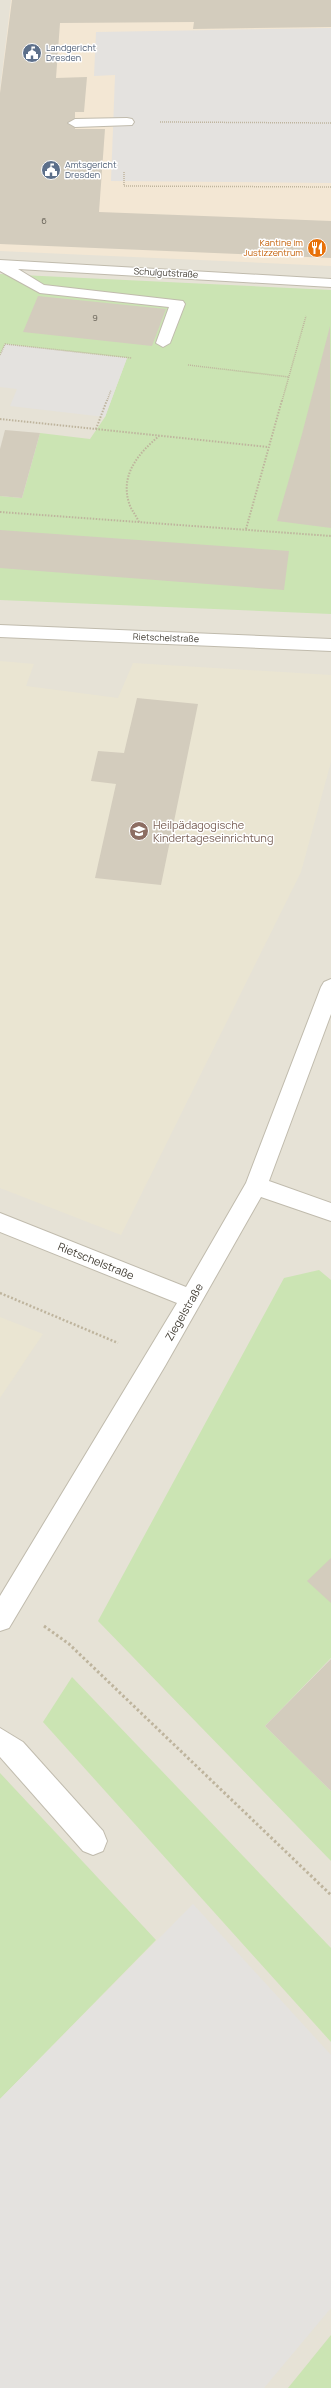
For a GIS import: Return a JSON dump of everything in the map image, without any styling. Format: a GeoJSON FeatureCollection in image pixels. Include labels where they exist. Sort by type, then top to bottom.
{"type":"FeatureCollection","features":[{"type":"Feature","properties":{"kind":"street"},"geometry":{"type":"LineString","coordinates":[[75,123],[127,122]]}},
{"type":"Feature","properties":{"kind":"street"},"geometry":{"type":"LineString","coordinates":[[0,264],[40,289],[178,304],[163,343]]}},
{"type":"Feature","properties":{"kind":"street","name":"Schulgutstraße"},"geometry":{"type":"LineString","coordinates":[[0,264],[331,283]]}},
{"type":"Feature","properties":{"kind":"street","name":"Rietschelstraße"},"geometry":{"type":"LineString","coordinates":[[0,631],[331,645]]}},
{"type":"Feature","properties":{"kind":"street","name":"Ziegelstraße"},"geometry":{"type":"LineString","coordinates":[[5,1611],[157,1359],[256,1186],[331,987]]}},
{"type":"Feature","properties":{"kind":"street"},"geometry":{"type":"LineString","coordinates":[[256,1186],[331,1212]]}},
{"type":"Feature","properties":{"kind":"street","name":"Rietschelstraße"},"geometry":{"type":"LineString","coordinates":[[0,1222],[192,1299]]}},
{"type":"Feature","properties":{"kind":"street"},"geometry":{"type":"LineString","coordinates":[[0,1741],[14,1751],[93,1841]]}},
{"type":"Feature","properties":{"kind":"path"},"geometry":{"type":"LineString","coordinates":[[127,122],[331,122]]}},
{"type":"Feature","properties":{"kind":"path"},"geometry":{"type":"LineString","coordinates":[[124,172],[124,186],[331,187]]}},
{"type":"Feature","properties":{"kind":"path"},"geometry":{"type":"LineString","coordinates":[[246,529],[316,282]]}},
{"type":"Feature","properties":{"kind":"path"},"geometry":{"type":"LineString","coordinates":[[96,429],[112,390]]}},
{"type":"Feature","properties":{"kind":"path"},"geometry":{"type":"LineString","coordinates":[[0,419],[268,447]]}},
{"type":"Feature","properties":{"kind":"path"},"geometry":{"type":"LineString","coordinates":[[140,522],[128,499],[128,469],[146,447],[160,436]]}},
{"type":"Feature","properties":{"kind":"path"},"geometry":{"type":"LineString","coordinates":[[0,512],[331,536]]}},
{"type":"Feature","properties":{"kind":"path"},"geometry":{"type":"LineString","coordinates":[[0,1293],[157,1359]]}},
{"type":"Feature","properties":{"kind":"path"},"geometry":{"type":"LineString","coordinates":[[5,1611],[69,1644],[331,1895]]}},
{"type":"Feature","properties":{"kind":"shaded area"},"geometry":{"type":"Polygon","coordinates":[[[0,0],[331,0],[331,2388],[0,2388],[0,0]]]}},
{"type":"Feature","properties":{"kind":"shaded area"},"geometry":{"type":"Polygon","coordinates":[[[11,0],[331,0],[331,266],[0,251],[0,90],[11,0]]]}},
{"type":"Feature","properties":{"kind":"shaded area"},"geometry":{"type":"Polygon","coordinates":[[[331,28],[331,183],[111,181],[115,75],[94,76],[96,32],[331,28]]]}},
{"type":"Feature","properties":{"kind":"shaded area"},"geometry":{"type":"Polygon","coordinates":[[[5,344],[127,358],[105,417],[10,406],[17,389],[0,387],[0,355],[5,344]]]}},
{"type":"Feature","properties":{"kind":"shaded area"},"geometry":{"type":"Polygon","coordinates":[[[0,661],[34,664],[26,686],[118,698],[133,663],[331,675],[331,762],[301,872],[121,1235],[0,1188],[0,661]]]}},
{"type":"Feature","properties":{"kind":"shaded area"},"geometry":{"type":"Polygon","coordinates":[[[0,1317],[43,1334],[0,1398],[0,1317]]]}},
{"type":"Feature","properties":{"kind":"shaded area"},"geometry":{"type":"Polygon","coordinates":[[[193,1904],[331,2055],[331,2308],[264,2388],[0,2388],[0,2099],[193,1904]]]}},
{"type":"Feature","properties":{"kind":"green space"},"geometry":{"type":"Polygon","coordinates":[[[0,274],[331,290],[331,614],[0,600],[0,496],[22,498],[40,433],[90,439],[105,417],[127,358],[5,344],[0,355],[0,274]]]}},
{"type":"Feature","properties":{"kind":"green space"},"geometry":{"type":"Polygon","coordinates":[[[319,1270],[331,1280],[331,1658],[265,1726],[331,1791],[331,1861],[98,1621],[284,1278],[319,1270]]]}},
{"type":"Feature","properties":{"kind":"green space"},"geometry":{"type":"Polygon","coordinates":[[[72,1677],[331,1948],[331,2042],[43,1722],[72,1677]]]}},
{"type":"Feature","properties":{"kind":"green space"},"geometry":{"type":"Polygon","coordinates":[[[0,1773],[156,1940],[0,2099],[0,1773]]]}},
{"type":"Feature","properties":{"kind":"green space"},"geometry":{"type":"Polygon","coordinates":[[[331,2335],[331,2388],[288,2388],[331,2335]]]}},
{"type":"Feature","properties":{"kind":"building","name":"Amtsgericht Dresden"},"geometry":{"type":"Polygon","coordinates":[[[12,0],[331,0],[331,27],[193,29],[194,22],[60,23],[56,78],[87,77],[84,112],[75,112],[75,129],[105,129],[99,212],[331,221],[331,258],[0,244],[0,93],[12,0]]]}},
{"type":"Feature","properties":{"kind":"building"},"geometry":{"type":"Polygon","coordinates":[[[38,296],[166,309],[152,346],[23,332],[38,296]]]}},
{"type":"Feature","properties":{"kind":"building"},"geometry":{"type":"Polygon","coordinates":[[[330,326],[331,528],[277,521],[302,434],[330,326]]]}},
{"type":"Feature","properties":{"kind":"building"},"geometry":{"type":"Polygon","coordinates":[[[5,430],[40,433],[22,498],[0,496],[0,449],[5,430]]]}},
{"type":"Feature","properties":{"kind":"building"},"geometry":{"type":"Polygon","coordinates":[[[0,530],[289,551],[284,590],[0,568],[0,530]]]}},
{"type":"Feature","properties":{"kind":"building","name":"Heilpädagogische Kindertageseinrichtung"},"geometry":{"type":"Polygon","coordinates":[[[137,698],[198,704],[161,885],[95,878],[116,784],[91,781],[98,751],[124,753],[137,698]]]}},
{"type":"Feature","properties":{"kind":"building"},"geometry":{"type":"Polygon","coordinates":[[[331,1558],[331,1603],[307,1581],[331,1558]]]}},
{"type":"Feature","properties":{"kind":"building"},"geometry":{"type":"Polygon","coordinates":[[[331,1659],[331,1791],[265,1726],[331,1659]]]}},
{"type":"Feature","properties":{"kind":"place","name":"Landgericht Dresden"},"geometry":{"type":"Point","coordinates":[32,53]}},
{"type":"Feature","properties":{"kind":"place","name":"Amtsgericht Dresden"},"geometry":{"type":"Point","coordinates":[51,170]}},
{"type":"Feature","properties":{"kind":"place","name":"Kantine im Justizzentrum"},"geometry":{"type":"Point","coordinates":[317,248]}},
{"type":"Feature","properties":{"kind":"place","name":"Heilpädagogische Kindertageseinrichtung"},"geometry":{"type":"Point","coordinates":[139,831]}}]}
